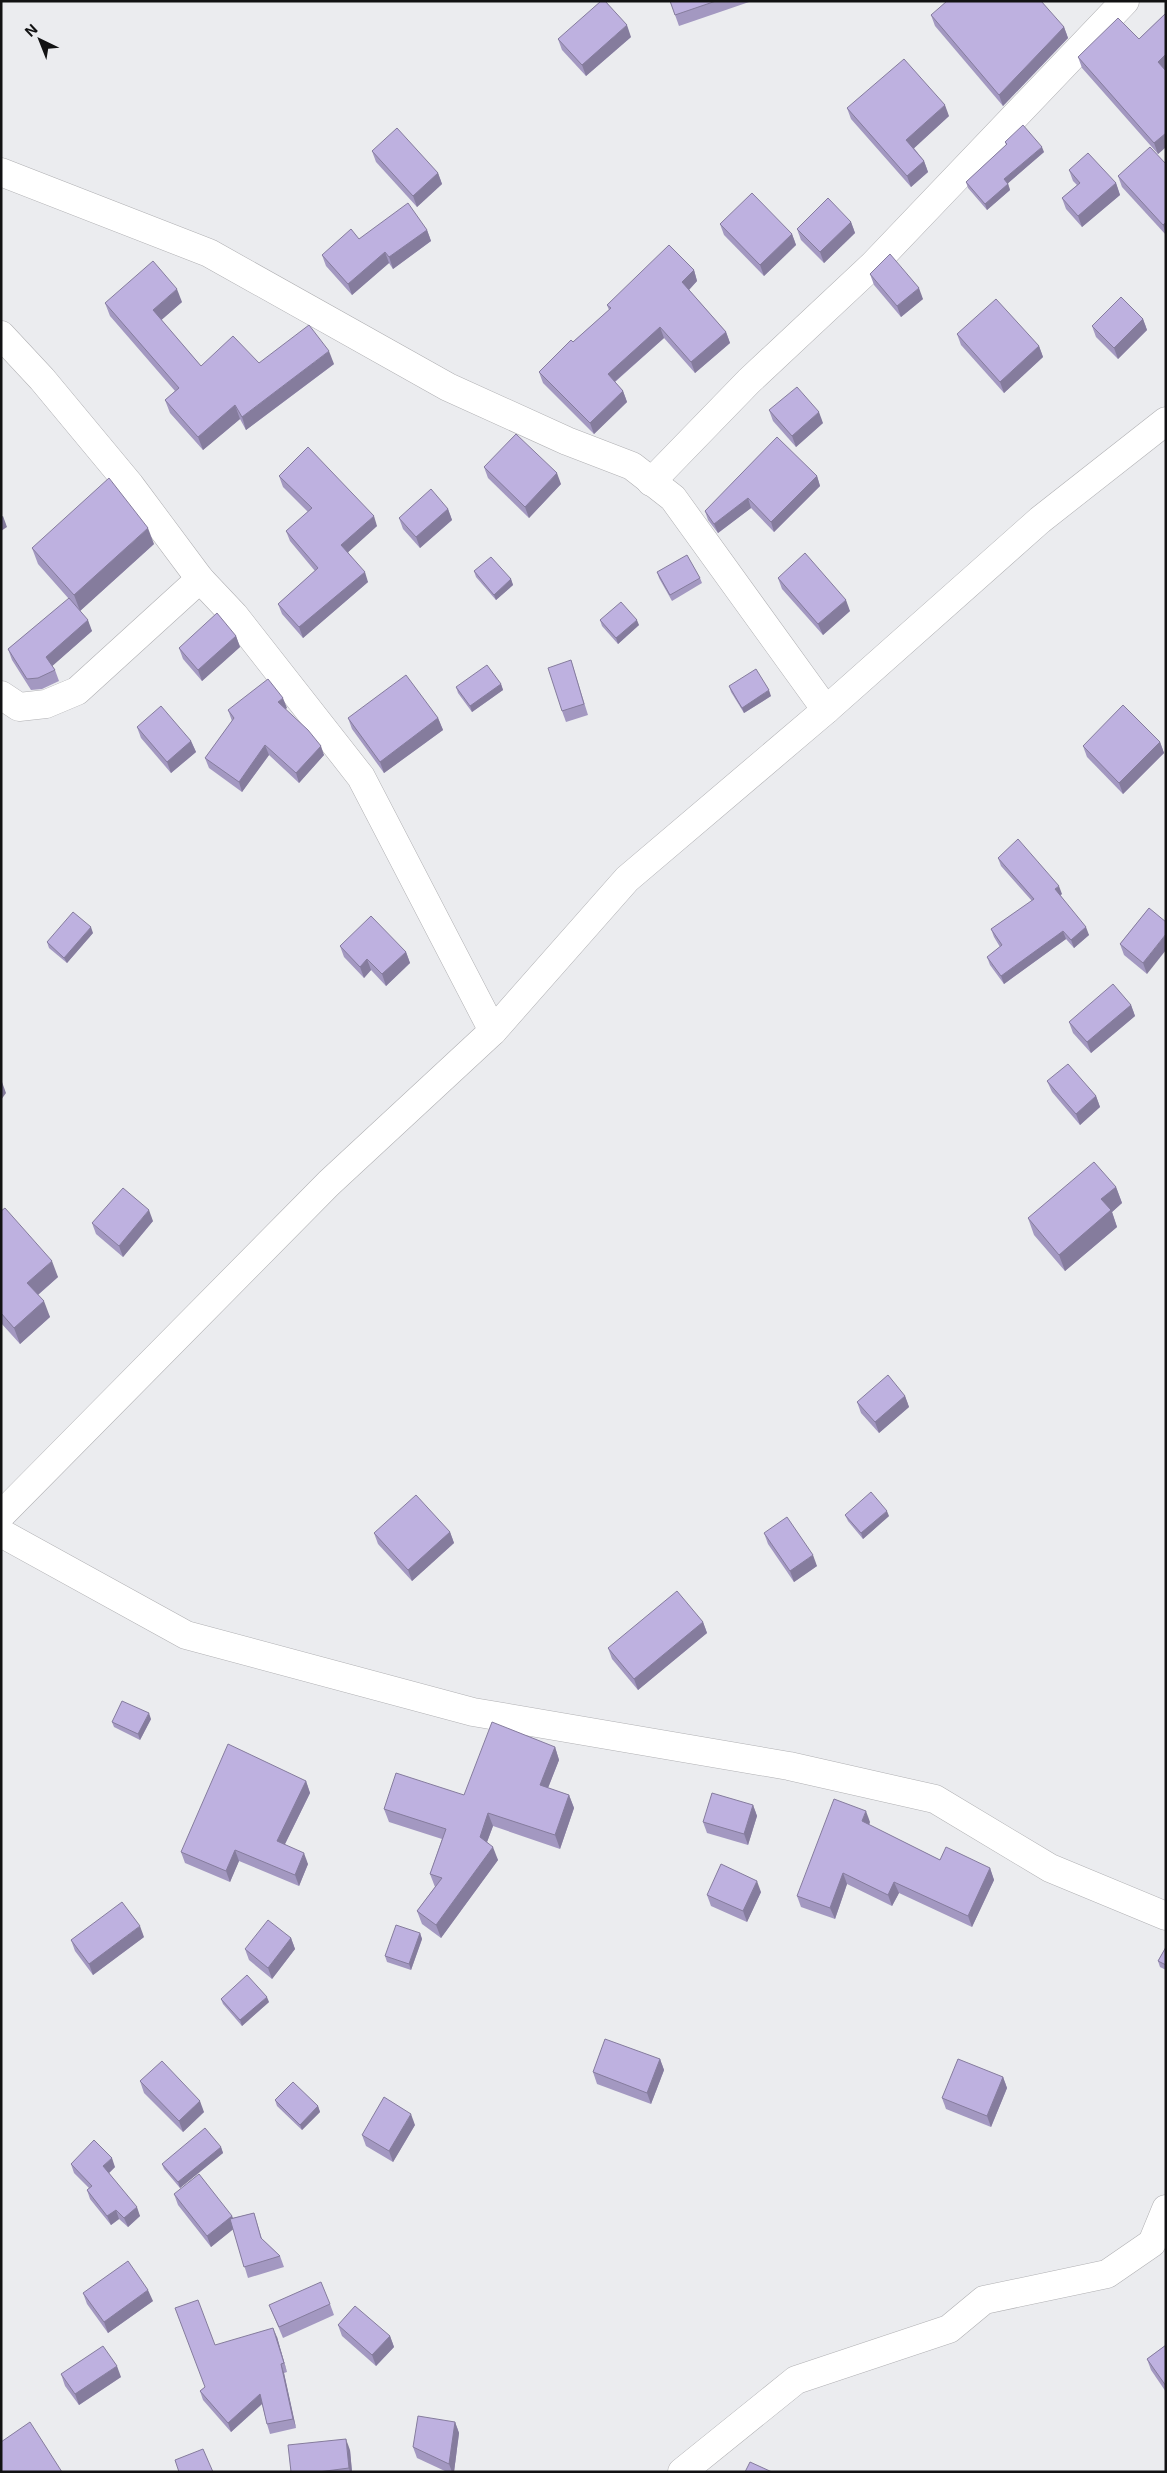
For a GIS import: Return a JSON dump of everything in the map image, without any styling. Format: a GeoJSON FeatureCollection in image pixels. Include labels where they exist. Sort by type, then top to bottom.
{"type":"FeatureCollection","features":[{"type":"Feature","properties":{"kind":"street"},"geometry":{"type":"LineString","coordinates":[[651,482],[749,381],[874,264],[1125,1]]}},
{"type":"Feature","properties":{"kind":"street"},"geometry":{"type":"LineString","coordinates":[[1,172],[209,253],[448,387],[568,441],[632,466],[673,498],[826,710]]}},
{"type":"Feature","properties":{"kind":"street"},"geometry":{"type":"LineString","coordinates":[[1,335],[42,379],[130,485],[200,579],[234,616],[361,777],[493,1031]]}},
{"type":"Feature","properties":{"kind":"street"},"geometry":{"type":"LineString","coordinates":[[1,1515],[329,1183],[493,1031],[627,879],[826,710],[1040,520],[1166,422]]}},
{"type":"Feature","properties":{"kind":"street"},"geometry":{"type":"LineString","coordinates":[[1,695],[19,707],[46,704],[77,691],[200,579]]}},
{"type":"Feature","properties":{"kind":"street"},"geometry":{"type":"LineString","coordinates":[[1,1533],[186,1635],[473,1712],[789,1766],[935,1800],[1050,1868],[1166,1916]]}},
{"type":"Feature","properties":{"kind":"street"},"geometry":{"type":"LineString","coordinates":[[682,2472],[796,2380],[949,2329],[984,2300],[1107,2274],[1152,2243],[1166,2209]]}},
{"type":"Feature","properties":{"kind":"building"},"geometry":{"type":"Polygon","coordinates":[[[601,1],[605,1],[627,25],[582,65],[558,39],[601,1]]]}},
{"type":"Feature","properties":{"kind":"building"},"geometry":{"type":"Polygon","coordinates":[[[670,1],[716,1],[675,15],[670,1]]]}},
{"type":"Feature","properties":{"kind":"building"},"geometry":{"type":"Polygon","coordinates":[[[947,1],[1041,1],[1064,27],[999,95],[931,15],[947,1]]]}},
{"type":"Feature","properties":{"kind":"building"},"geometry":{"type":"Polygon","coordinates":[[[1166,13],[1166,54],[1158,62],[1166,71],[1166,133],[1154,143],[1078,57],[1118,18],[1139,39],[1166,13]]]}},
{"type":"Feature","properties":{"kind":"building"},"geometry":{"type":"Polygon","coordinates":[[[904,59],[945,105],[906,140],[924,161],[907,176],[847,108],[904,59]]]}},
{"type":"Feature","properties":{"kind":"building"},"geometry":{"type":"Polygon","coordinates":[[[1023,125],[1042,147],[1004,179],[1008,184],[985,204],[966,182],[1007,144],[1005,142],[1023,125]]]}},
{"type":"Feature","properties":{"kind":"building"},"geometry":{"type":"Polygon","coordinates":[[[397,128],[438,173],[413,196],[372,151],[397,128]]]}},
{"type":"Feature","properties":{"kind":"building"},"geometry":{"type":"Polygon","coordinates":[[[1150,147],[1166,164],[1166,222],[1163,225],[1118,176],[1150,147]]]}},
{"type":"Feature","properties":{"kind":"building"},"geometry":{"type":"Polygon","coordinates":[[[1088,153],[1116,183],[1078,216],[1062,198],[1080,183],[1069,170],[1088,153]]]}},
{"type":"Feature","properties":{"kind":"building"},"geometry":{"type":"Polygon","coordinates":[[[752,193],[792,234],[760,265],[720,224],[752,193]]]}},
{"type":"Feature","properties":{"kind":"building"},"geometry":{"type":"Polygon","coordinates":[[[828,198],[851,222],[820,252],[797,229],[828,198]]]}},
{"type":"Feature","properties":{"kind":"building"},"geometry":{"type":"Polygon","coordinates":[[[408,203],[427,230],[389,257],[385,252],[348,284],[322,255],[351,229],[359,239],[408,203]]]}},
{"type":"Feature","properties":{"kind":"building"},"geometry":{"type":"Polygon","coordinates":[[[669,245],[694,270],[682,282],[726,332],[691,362],[660,327],[608,374],[623,391],[590,423],[539,372],[571,340],[573,342],[611,308],[607,305],[669,245]]]}},
{"type":"Feature","properties":{"kind":"building"},"geometry":{"type":"Polygon","coordinates":[[[890,254],[919,288],[897,306],[870,274],[890,254]]]}},
{"type":"Feature","properties":{"kind":"building"},"geometry":{"type":"Polygon","coordinates":[[[153,261],[177,289],[153,310],[201,366],[233,336],[259,363],[309,325],[329,351],[242,417],[235,405],[198,437],[165,400],[179,388],[105,303],[153,261]]]}},
{"type":"Feature","properties":{"kind":"building"},"geometry":{"type":"Polygon","coordinates":[[[1121,297],[1143,319],[1114,348],[1092,326],[1121,297]]]}},
{"type":"Feature","properties":{"kind":"building"},"geometry":{"type":"Polygon","coordinates":[[[996,299],[1039,346],[1000,382],[957,334],[996,299]]]}},
{"type":"Feature","properties":{"kind":"building"},"geometry":{"type":"Polygon","coordinates":[[[797,387],[819,412],[792,436],[769,410],[797,387]]]}},
{"type":"Feature","properties":{"kind":"building"},"geometry":{"type":"Polygon","coordinates":[[[516,434],[557,473],[525,507],[484,467],[516,434]]]}},
{"type":"Feature","properties":{"kind":"building"},"geometry":{"type":"Polygon","coordinates":[[[777,437],[817,476],[771,522],[748,498],[714,524],[705,511],[777,437]]]}},
{"type":"Feature","properties":{"kind":"building"},"geometry":{"type":"Polygon","coordinates":[[[308,447],[374,516],[341,545],[365,572],[299,627],[278,604],[318,568],[286,531],[312,508],[279,476],[308,447]]]}},
{"type":"Feature","properties":{"kind":"building"},"geometry":{"type":"Polygon","coordinates":[[[109,478],[148,528],[74,595],[32,548],[109,478]]]}},
{"type":"Feature","properties":{"kind":"building"},"geometry":{"type":"Polygon","coordinates":[[[431,489],[448,509],[416,537],[399,518],[431,489]]]}},
{"type":"Feature","properties":{"kind":"building"},"geometry":{"type":"Polygon","coordinates":[[[805,553],[846,600],[818,624],[778,578],[805,553]]]}},
{"type":"Feature","properties":{"kind":"building"},"geometry":{"type":"Polygon","coordinates":[[[687,555],[700,578],[670,595],[657,572],[687,555]]]}},
{"type":"Feature","properties":{"kind":"building"},"geometry":{"type":"Polygon","coordinates":[[[491,557],[511,579],[494,595],[474,571],[491,557]]]}},
{"type":"Feature","properties":{"kind":"building"},"geometry":{"type":"Polygon","coordinates":[[[69,598],[88,620],[46,657],[55,670],[38,678],[27,679],[8,649],[69,598]]]}},
{"type":"Feature","properties":{"kind":"building"},"geometry":{"type":"Polygon","coordinates":[[[621,602],[637,620],[616,638],[600,620],[621,602]]]}},
{"type":"Feature","properties":{"kind":"building"},"geometry":{"type":"Polygon","coordinates":[[[217,613],[236,636],[198,670],[179,648],[217,613]]]}},
{"type":"Feature","properties":{"kind":"building"},"geometry":{"type":"Polygon","coordinates":[[[571,660],[584,704],[562,711],[548,668],[571,660]]]}},
{"type":"Feature","properties":{"kind":"building"},"geometry":{"type":"Polygon","coordinates":[[[487,665],[501,684],[470,706],[456,687],[487,665]]]}},
{"type":"Feature","properties":{"kind":"building"},"geometry":{"type":"Polygon","coordinates":[[[756,669],[769,690],[742,708],[729,686],[756,669]]]}},
{"type":"Feature","properties":{"kind":"building"},"geometry":{"type":"Polygon","coordinates":[[[406,675],[438,718],[380,762],[348,718],[406,675]]]}},
{"type":"Feature","properties":{"kind":"building"},"geometry":{"type":"Polygon","coordinates":[[[268,679],[283,698],[278,702],[308,730],[321,746],[296,773],[265,745],[239,782],[205,758],[234,718],[228,710],[268,679]]]}},
{"type":"Feature","properties":{"kind":"building"},"geometry":{"type":"Polygon","coordinates":[[[1123,705],[1160,742],[1119,783],[1083,746],[1123,705]]]}},
{"type":"Feature","properties":{"kind":"building"},"geometry":{"type":"Polygon","coordinates":[[[161,706],[191,741],[167,762],[137,727],[161,706]]]}},
{"type":"Feature","properties":{"kind":"building"},"geometry":{"type":"Polygon","coordinates":[[[1018,839],[1059,886],[1055,889],[1086,927],[1071,940],[1063,931],[1001,976],[987,957],[1002,945],[991,929],[1034,899],[998,858],[1018,839]]]}},
{"type":"Feature","properties":{"kind":"building"},"geometry":{"type":"Polygon","coordinates":[[[1149,908],[1166,922],[1166,934],[1143,963],[1120,944],[1149,908]]]}},
{"type":"Feature","properties":{"kind":"building"},"geometry":{"type":"Polygon","coordinates":[[[73,912],[91,927],[64,958],[47,942],[73,912]]]}},
{"type":"Feature","properties":{"kind":"building"},"geometry":{"type":"Polygon","coordinates":[[[371,916],[406,952],[382,974],[367,959],[360,967],[340,946],[371,916]]]}},
{"type":"Feature","properties":{"kind":"building"},"geometry":{"type":"Polygon","coordinates":[[[1113,984],[1131,1005],[1087,1042],[1069,1022],[1113,984]]]}},
{"type":"Feature","properties":{"kind":"building"},"geometry":{"type":"Polygon","coordinates":[[[1068,1064],[1096,1096],[1076,1114],[1047,1081],[1068,1064]]]}},
{"type":"Feature","properties":{"kind":"building"},"geometry":{"type":"Polygon","coordinates":[[[1094,1162],[1116,1187],[1101,1199],[1111,1210],[1059,1255],[1028,1218],[1094,1162]]]}},
{"type":"Feature","properties":{"kind":"building"},"geometry":{"type":"Polygon","coordinates":[[[123,1188],[149,1210],[119,1246],[92,1223],[123,1188]]]}},
{"type":"Feature","properties":{"kind":"building"},"geometry":{"type":"Polygon","coordinates":[[[5,1208],[52,1261],[27,1283],[44,1301],[14,1328],[1,1313],[1,1211],[5,1208]]]}},
{"type":"Feature","properties":{"kind":"building"},"geometry":{"type":"Polygon","coordinates":[[[888,1375],[905,1396],[875,1422],[857,1402],[888,1375]]]}},
{"type":"Feature","properties":{"kind":"building"},"geometry":{"type":"Polygon","coordinates":[[[871,1492],[887,1511],[861,1533],[845,1515],[871,1492]]]}},
{"type":"Feature","properties":{"kind":"building"},"geometry":{"type":"Polygon","coordinates":[[[416,1495],[450,1532],[408,1570],[374,1533],[416,1495]]]}},
{"type":"Feature","properties":{"kind":"building"},"geometry":{"type":"Polygon","coordinates":[[[787,1517],[813,1555],[790,1571],[764,1533],[787,1517]]]}},
{"type":"Feature","properties":{"kind":"building"},"geometry":{"type":"Polygon","coordinates":[[[677,1591],[703,1622],[634,1679],[608,1648],[677,1591]]]}},
{"type":"Feature","properties":{"kind":"building"},"geometry":{"type":"Polygon","coordinates":[[[122,1701],[149,1713],[138,1734],[112,1722],[122,1701]]]}},
{"type":"Feature","properties":{"kind":"building"},"geometry":{"type":"Polygon","coordinates":[[[492,1722],[555,1747],[540,1785],[569,1795],[555,1835],[488,1813],[480,1837],[493,1847],[436,1925],[417,1911],[442,1878],[430,1874],[446,1829],[384,1809],[396,1773],[464,1795],[492,1722]]]}},
{"type":"Feature","properties":{"kind":"building"},"geometry":{"type":"Polygon","coordinates":[[[228,1744],[306,1781],[277,1841],[304,1853],[295,1875],[235,1850],[226,1871],[181,1852],[228,1744]]]}},
{"type":"Feature","properties":{"kind":"building"},"geometry":{"type":"Polygon","coordinates":[[[712,1793],[753,1805],[744,1834],[703,1822],[712,1793]]]}},
{"type":"Feature","properties":{"kind":"building"},"geometry":{"type":"Polygon","coordinates":[[[834,1799],[866,1811],[862,1821],[940,1860],[946,1847],[990,1868],[968,1916],[894,1882],[888,1895],[843,1873],[830,1908],[797,1896],[834,1799]]]}},
{"type":"Feature","properties":{"kind":"building"},"geometry":{"type":"Polygon","coordinates":[[[721,1864],[757,1881],[743,1911],[707,1895],[721,1864]]]}},
{"type":"Feature","properties":{"kind":"building"},"geometry":{"type":"Polygon","coordinates":[[[122,1902],[140,1926],[89,1964],[71,1940],[122,1902]]]}},
{"type":"Feature","properties":{"kind":"building"},"geometry":{"type":"Polygon","coordinates":[[[268,1920],[291,1938],[268,1968],[245,1949],[268,1920]]]}},
{"type":"Feature","properties":{"kind":"building"},"geometry":{"type":"Polygon","coordinates":[[[396,1925],[420,1933],[409,1964],[385,1956],[396,1925]]]}},
{"type":"Feature","properties":{"kind":"building"},"geometry":{"type":"Polygon","coordinates":[[[1166,1947],[1166,1965],[1158,1961],[1166,1947]]]}},
{"type":"Feature","properties":{"kind":"building"},"geometry":{"type":"Polygon","coordinates":[[[247,1975],[267,1997],[240,2020],[221,1999],[247,1975]]]}},
{"type":"Feature","properties":{"kind":"building"},"geometry":{"type":"Polygon","coordinates":[[[605,2039],[660,2059],[647,2093],[593,2072],[605,2039]]]}},
{"type":"Feature","properties":{"kind":"building"},"geometry":{"type":"Polygon","coordinates":[[[958,2059],[1003,2077],[987,2116],[942,2098],[958,2059]]]}},
{"type":"Feature","properties":{"kind":"building"},"geometry":{"type":"Polygon","coordinates":[[[162,2061],[200,2101],[179,2121],[140,2081],[162,2061]]]}},
{"type":"Feature","properties":{"kind":"building"},"geometry":{"type":"Polygon","coordinates":[[[293,2082],[318,2106],[300,2125],[275,2100],[293,2082]]]}},
{"type":"Feature","properties":{"kind":"building"},"geometry":{"type":"Polygon","coordinates":[[[384,2097],[411,2114],[389,2151],[362,2135],[384,2097]]]}},
{"type":"Feature","properties":{"kind":"building"},"geometry":{"type":"Polygon","coordinates":[[[205,2128],[221,2147],[178,2182],[162,2164],[205,2128]]]}},
{"type":"Feature","properties":{"kind":"building"},"geometry":{"type":"Polygon","coordinates":[[[94,2140],[112,2158],[103,2166],[137,2207],[124,2218],[116,2210],[107,2216],[87,2190],[92,2186],[71,2164],[94,2140]]]}},
{"type":"Feature","properties":{"kind":"building"},"geometry":{"type":"Polygon","coordinates":[[[199,2174],[232,2216],[207,2236],[174,2194],[199,2174]]]}},
{"type":"Feature","properties":{"kind":"building"},"geometry":{"type":"Polygon","coordinates":[[[254,2213],[261,2238],[280,2256],[244,2267],[230,2219],[254,2213]]]}},
{"type":"Feature","properties":{"kind":"building"},"geometry":{"type":"Polygon","coordinates":[[[128,2261],[148,2290],[104,2322],[83,2293],[128,2261]]]}},
{"type":"Feature","properties":{"kind":"building"},"geometry":{"type":"Polygon","coordinates":[[[321,2282],[330,2304],[279,2327],[269,2305],[321,2282]]]}},
{"type":"Feature","properties":{"kind":"building"},"geometry":{"type":"Polygon","coordinates":[[[198,2300],[215,2345],[273,2328],[284,2363],[281,2364],[293,2419],[267,2424],[260,2394],[228,2423],[200,2391],[205,2387],[175,2308],[198,2300]]]}},
{"type":"Feature","properties":{"kind":"building"},"geometry":{"type":"Polygon","coordinates":[[[355,2306],[390,2336],[372,2355],[338,2325],[355,2306]]]}},
{"type":"Feature","properties":{"kind":"building"},"geometry":{"type":"Polygon","coordinates":[[[1166,2345],[1166,2386],[1147,2359],[1166,2345]]]}},
{"type":"Feature","properties":{"kind":"building"},"geometry":{"type":"Polygon","coordinates":[[[103,2346],[117,2366],[75,2394],[61,2374],[103,2346]]]}},
{"type":"Feature","properties":{"kind":"building"},"geometry":{"type":"Polygon","coordinates":[[[418,2416],[455,2422],[449,2464],[413,2447],[418,2416]]]}},
{"type":"Feature","properties":{"kind":"building"},"geometry":{"type":"Polygon","coordinates":[[[30,2422],[62,2472],[1,2472],[1,2442],[30,2422]]]}},
{"type":"Feature","properties":{"kind":"building"},"geometry":{"type":"Polygon","coordinates":[[[346,2439],[349,2468],[318,2472],[291,2472],[288,2445],[346,2439]]]}},
{"type":"Feature","properties":{"kind":"building"},"geometry":{"type":"Polygon","coordinates":[[[203,2449],[213,2472],[179,2472],[175,2460],[203,2449]]]}},
{"type":"Feature","properties":{"kind":"building"},"geometry":{"type":"Polygon","coordinates":[[[750,2462],[772,2472],[745,2472],[750,2462]]]}}]}
